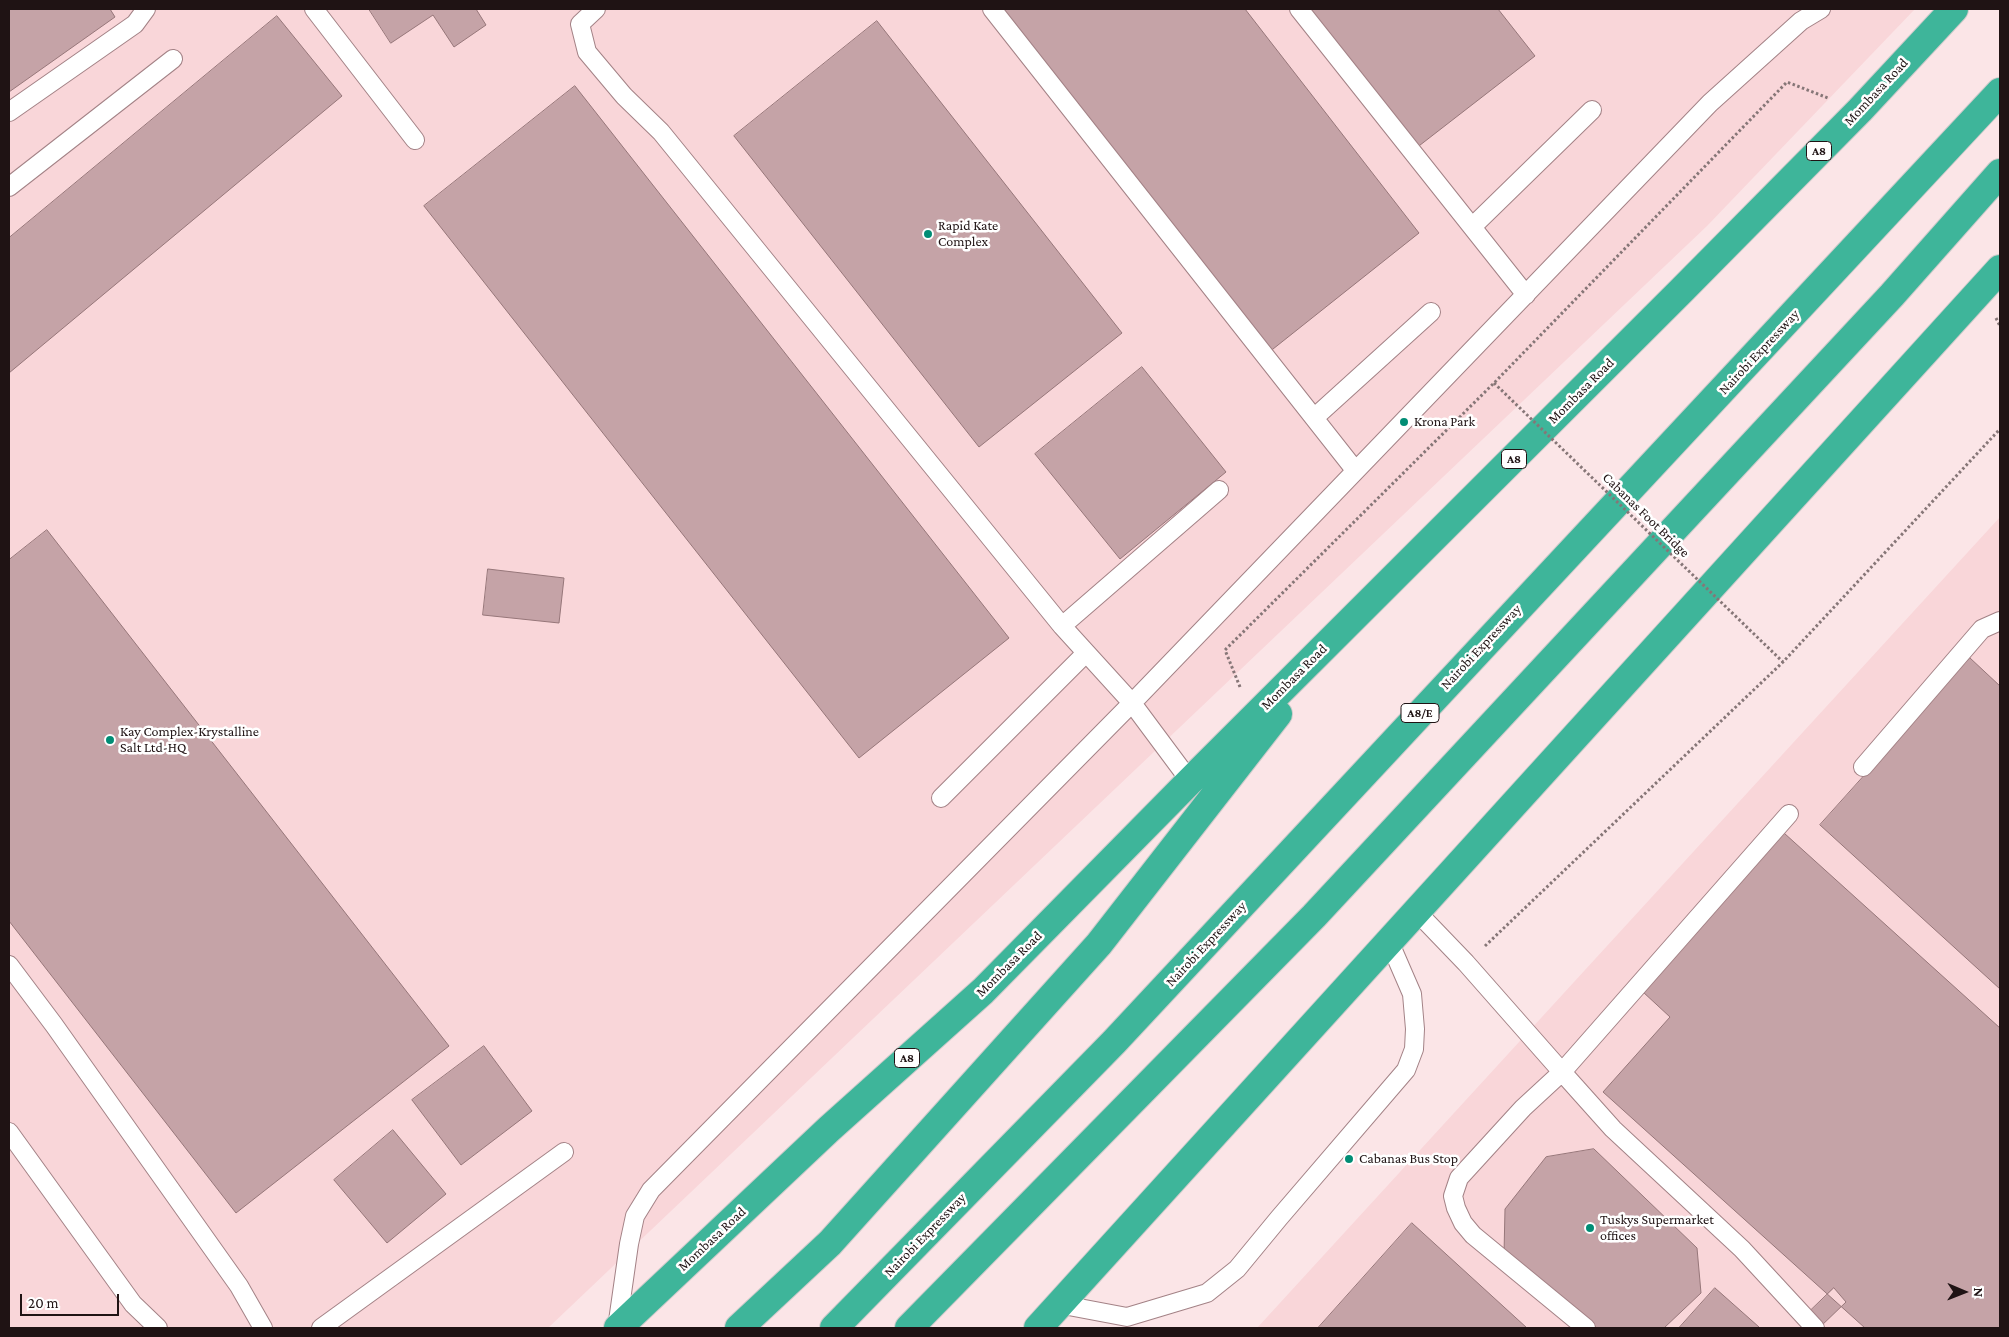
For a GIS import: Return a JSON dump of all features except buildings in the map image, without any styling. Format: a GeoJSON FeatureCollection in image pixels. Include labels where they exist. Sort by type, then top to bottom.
{"type":"FeatureCollection","features":[{"type":"Feature","properties":{"kind":"highway","name":"Mombasa Road"},"geometry":{"type":"LineString","coordinates":[[618,1328],[829,1129],[983,991],[1860,110],[1949,10]]}},
{"type":"Feature","properties":{"kind":"highway","name":"Nairobi Expressway"},"geometry":{"type":"LineString","coordinates":[[834,1328],[1114,1042],[2000,92]]}},
{"type":"Feature","properties":{"kind":"highway"},"geometry":{"type":"LineString","coordinates":[[909,1328],[1314,916],[1892,295],[2000,173]]}},
{"type":"Feature","properties":{"kind":"highway"},"geometry":{"type":"LineString","coordinates":[[1038,1328],[1416,911],[1662,644],[2000,269]]}},
{"type":"Feature","properties":{"kind":"highway"},"geometry":{"type":"LineString","coordinates":[[739,1328],[830,1243],[1099,944],[1345,627]]}},
{"type":"Feature","properties":{"kind":"lane"},"geometry":{"type":"LineString","coordinates":[[9,112],[135,24],[146,9]]}},
{"type":"Feature","properties":{"kind":"lane"},"geometry":{"type":"LineString","coordinates":[[314,9],[414,140]]}},
{"type":"Feature","properties":{"kind":"lane"},"geometry":{"type":"LineString","coordinates":[[596,9],[580,24],[586,52],[624,96],[661,132],[1062,626],[1132,703],[1190,781]]}},
{"type":"Feature","properties":{"kind":"lane"},"geometry":{"type":"LineString","coordinates":[[992,9],[1355,470]]}},
{"type":"Feature","properties":{"kind":"lane"},"geometry":{"type":"LineString","coordinates":[[1299,9],[1526,295]]}},
{"type":"Feature","properties":{"kind":"lane"},"geometry":{"type":"LineString","coordinates":[[618,1328],[629,1244],[635,1216],[650,1190],[1132,703],[1710,103],[1801,22],[1821,9]]}},
{"type":"Feature","properties":{"kind":"lane"},"geometry":{"type":"LineString","coordinates":[[9,187],[173,59]]}},
{"type":"Feature","properties":{"kind":"lane"},"geometry":{"type":"LineString","coordinates":[[1472,227],[1592,110]]}},
{"type":"Feature","properties":{"kind":"lane"},"geometry":{"type":"LineString","coordinates":[[1314,418],[1431,312]]}},
{"type":"Feature","properties":{"kind":"lane"},"geometry":{"type":"LineString","coordinates":[[1062,626],[1219,490]]}},
{"type":"Feature","properties":{"kind":"lane"},"geometry":{"type":"LineString","coordinates":[[1863,767],[1982,629],[2000,621]]}},
{"type":"Feature","properties":{"kind":"lane"},"geometry":{"type":"LineString","coordinates":[[941,798],[1086,653]]}},
{"type":"Feature","properties":{"kind":"lane"},"geometry":{"type":"LineString","coordinates":[[1586,1328],[1473,1235],[1463,1223],[1456,1208],[1453,1196],[1458,1178],[1523,1108],[1562,1072],[1790,814]]}},
{"type":"Feature","properties":{"kind":"lane"},"geometry":{"type":"LineString","coordinates":[[1416,911],[1466,964],[1613,1129],[1742,1249],[1815,1328]]}},
{"type":"Feature","properties":{"kind":"lane"},"geometry":{"type":"LineString","coordinates":[[1058,1304],[1127,1317],[1207,1293],[1237,1269],[1406,1070],[1414,1049],[1415,1029],[1412,994],[1389,941]]}},
{"type":"Feature","properties":{"kind":"lane"},"geometry":{"type":"LineString","coordinates":[[9,965],[54,1025],[239,1286],[263,1328]]}},
{"type":"Feature","properties":{"kind":"lane"},"geometry":{"type":"LineString","coordinates":[[9,1132],[133,1304],[158,1328]]}},
{"type":"Feature","properties":{"kind":"lane"},"geometry":{"type":"LineString","coordinates":[[321,1328],[564,1152]]}},
{"type":"Feature","properties":{"kind":"path"},"geometry":{"type":"LineString","coordinates":[[1253,718],[1225,650],[1494,383],[1787,82],[1860,110]]}},
{"type":"Feature","properties":{"kind":"path","name":"Cabanas Foot Bridge"},"geometry":{"type":"LineString","coordinates":[[1494,383],[1783,662]]}},
{"type":"Feature","properties":{"kind":"path"},"geometry":{"type":"LineString","coordinates":[[1466,964],[1783,662],[2000,429]]}},
{"type":"Feature","properties":{"kind":"shaded area"},"geometry":{"type":"Polygon","coordinates":[[[9,9],[1915,9],[1707,226],[548,1328],[9,1328],[9,9]]]}},
{"type":"Feature","properties":{"kind":"shaded area"},"geometry":{"type":"Polygon","coordinates":[[[2000,517],[2000,1328],[1257,1328],[2000,517]]]}},
{"type":"Feature","properties":{"kind":"place","name":"Rapid Kate Complex"},"geometry":{"type":"Point","coordinates":[928,234]}},
{"type":"Feature","properties":{"kind":"place","name":"Krona Park"},"geometry":{"type":"Point","coordinates":[1404,422]}},
{"type":"Feature","properties":{"kind":"place","name":"Kay Complex-Krystalline Salt Ltd-HQ"},"geometry":{"type":"Point","coordinates":[110,740]}},
{"type":"Feature","properties":{"kind":"place","name":"Cabanas Bus Stop"},"geometry":{"type":"Point","coordinates":[1349,1159]}},
{"type":"Feature","properties":{"kind":"place","name":"Tuskys Supermarket offices"},"geometry":{"type":"Point","coordinates":[1590,1228]}}]}
